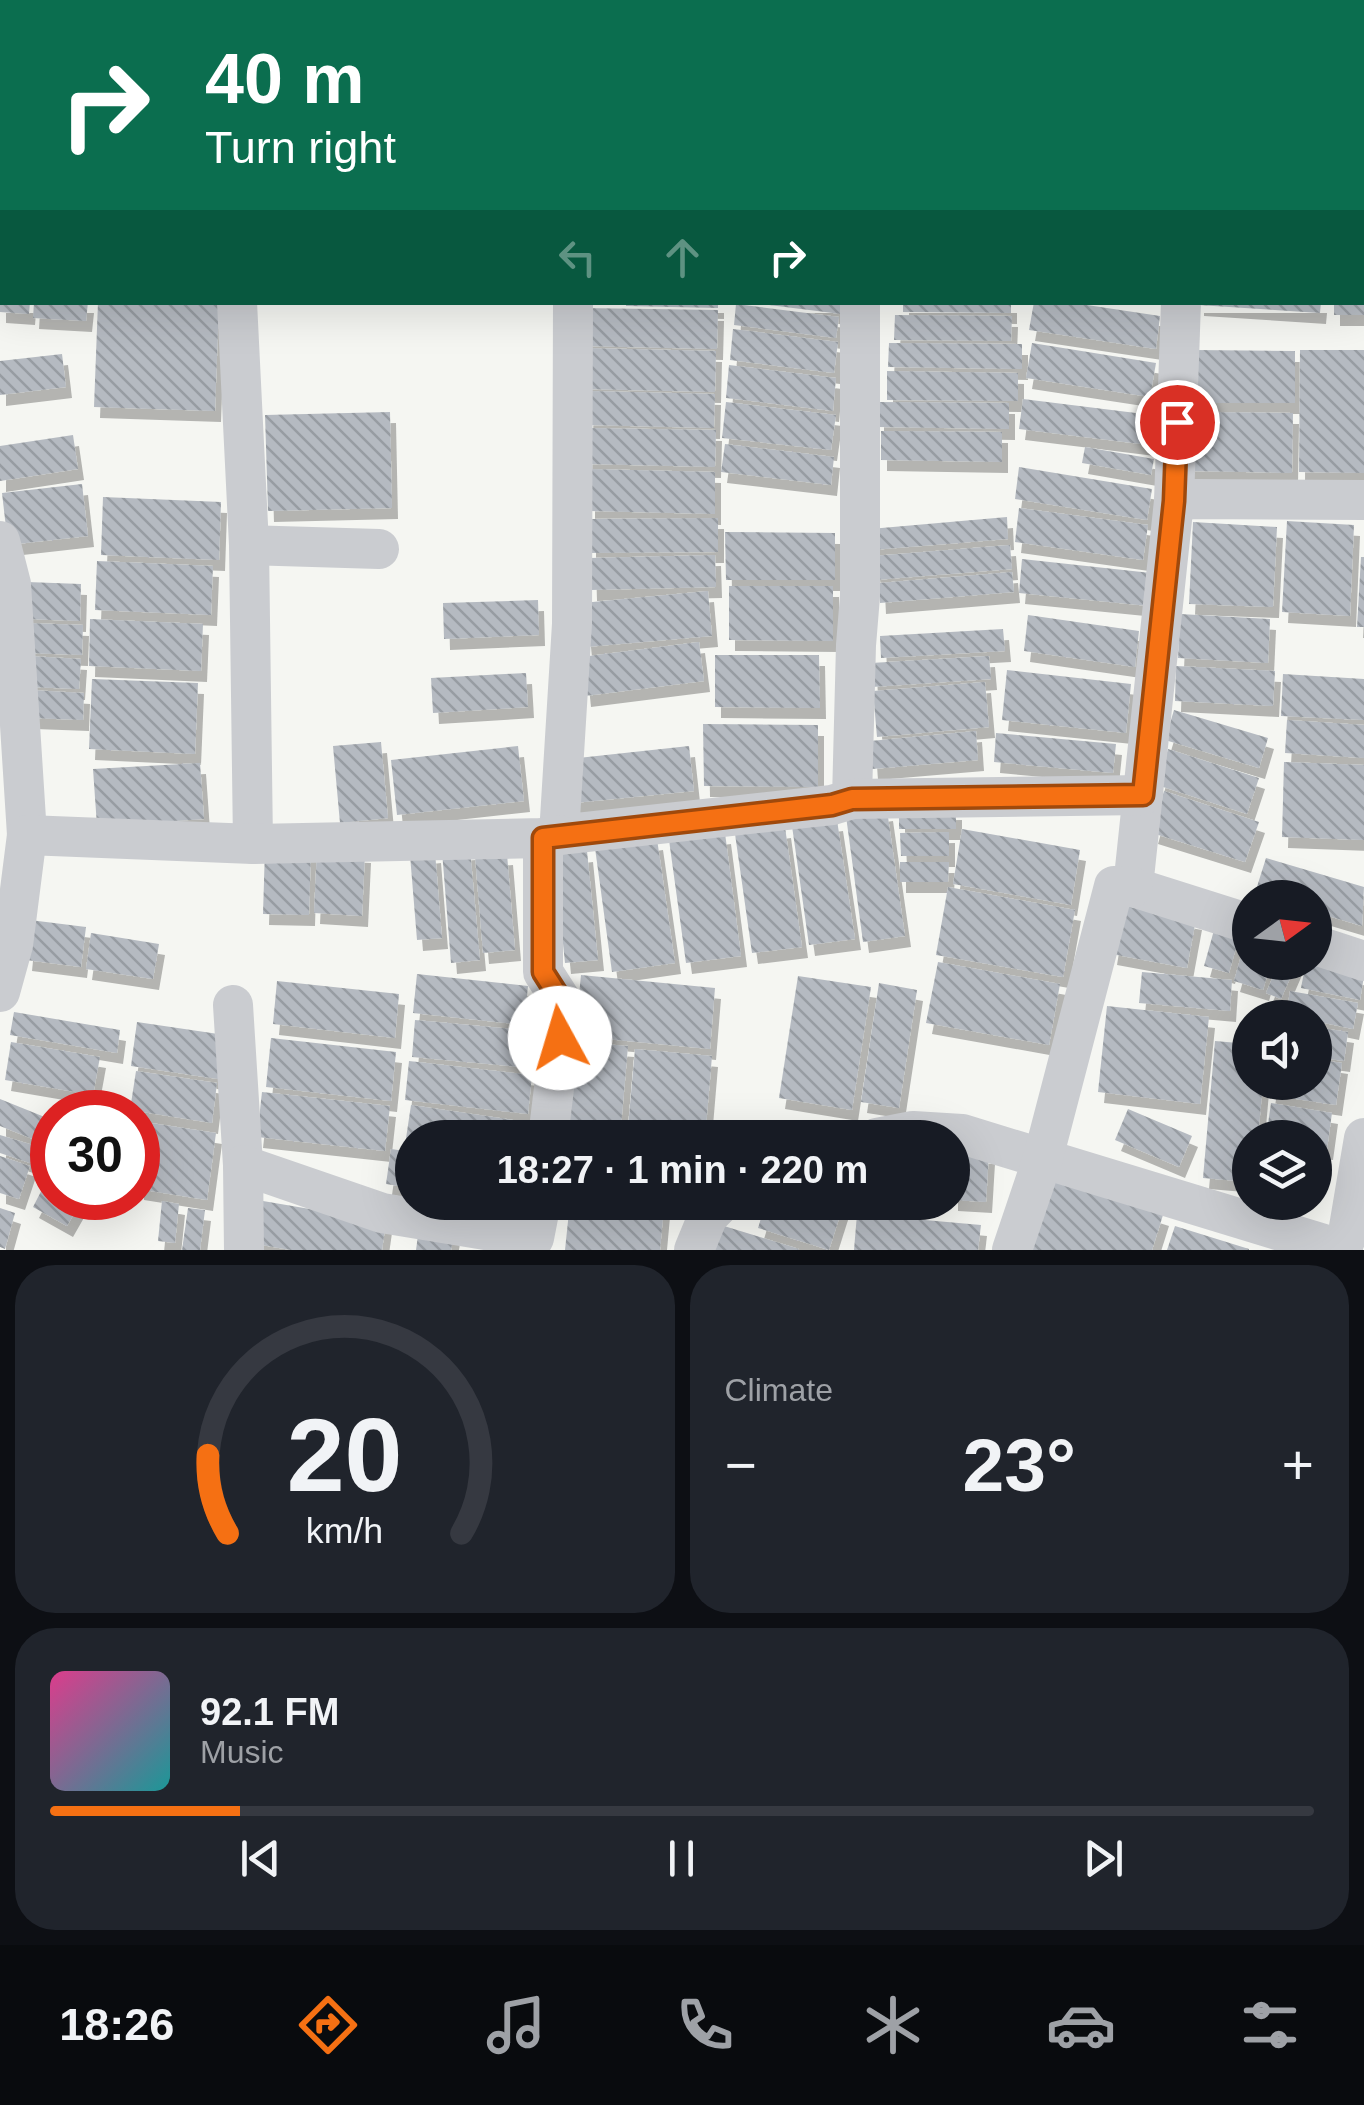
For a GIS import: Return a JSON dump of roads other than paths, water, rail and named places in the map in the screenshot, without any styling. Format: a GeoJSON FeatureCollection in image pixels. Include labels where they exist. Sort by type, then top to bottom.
{"type":"FeatureCollection","features":[{"type":"Feature","properties":{"kind":"street"},"geometry":{"type":"LineString","coordinates":[[237,305],[250,545],[254,844]]}},
{"type":"Feature","properties":{"kind":"street"},"geometry":{"type":"LineString","coordinates":[[550,1120],[564,1005],[543,972],[551,836],[572,624],[573,305]]}},
{"type":"Feature","properties":{"kind":"street"},"geometry":{"type":"LineString","coordinates":[[852,799],[860,596],[860,305]]}},
{"type":"Feature","properties":{"kind":"street"},"geometry":{"type":"LineString","coordinates":[[1133,887],[1174,501],[1182,305]]}},
{"type":"Feature","properties":{"kind":"street"},"geometry":{"type":"LineString","coordinates":[[1174,501],[1364,500]]}},
{"type":"Feature","properties":{"kind":"street"},"geometry":{"type":"LineString","coordinates":[[0,541],[11,584],[27,835],[13,946],[0,992]]}},
{"type":"Feature","properties":{"kind":"street"},"geometry":{"type":"LineString","coordinates":[[250,545],[379,549]]}},
{"type":"Feature","properties":{"kind":"street"},"geometry":{"type":"LineString","coordinates":[[27,835],[254,844],[551,836],[832,805],[852,799],[1143,795]]}},
{"type":"Feature","properties":{"kind":"street"},"geometry":{"type":"LineString","coordinates":[[1012,1250],[1043,1158],[1114,886],[1133,887],[1232,918]]}},
{"type":"Feature","properties":{"kind":"street"},"geometry":{"type":"LineString","coordinates":[[1332,951],[1364,961]]}},
{"type":"Feature","properties":{"kind":"street"},"geometry":{"type":"LineString","coordinates":[[233,1006],[244,1250]]}},
{"type":"Feature","properties":{"kind":"street"},"geometry":{"type":"LineString","coordinates":[[970,1136],[1331,1248],[1348,1233],[1364,1138]]}},
{"type":"Feature","properties":{"kind":"street"},"geometry":{"type":"LineString","coordinates":[[243,1166],[395,1215]]}},
{"type":"Feature","properties":{"kind":"street"},"geometry":{"type":"LineString","coordinates":[[425,1220],[534,1238],[538,1220]]}},
{"type":"Feature","properties":{"kind":"street"},"geometry":{"type":"LineString","coordinates":[[694,1250],[706,1220]]}}]}
